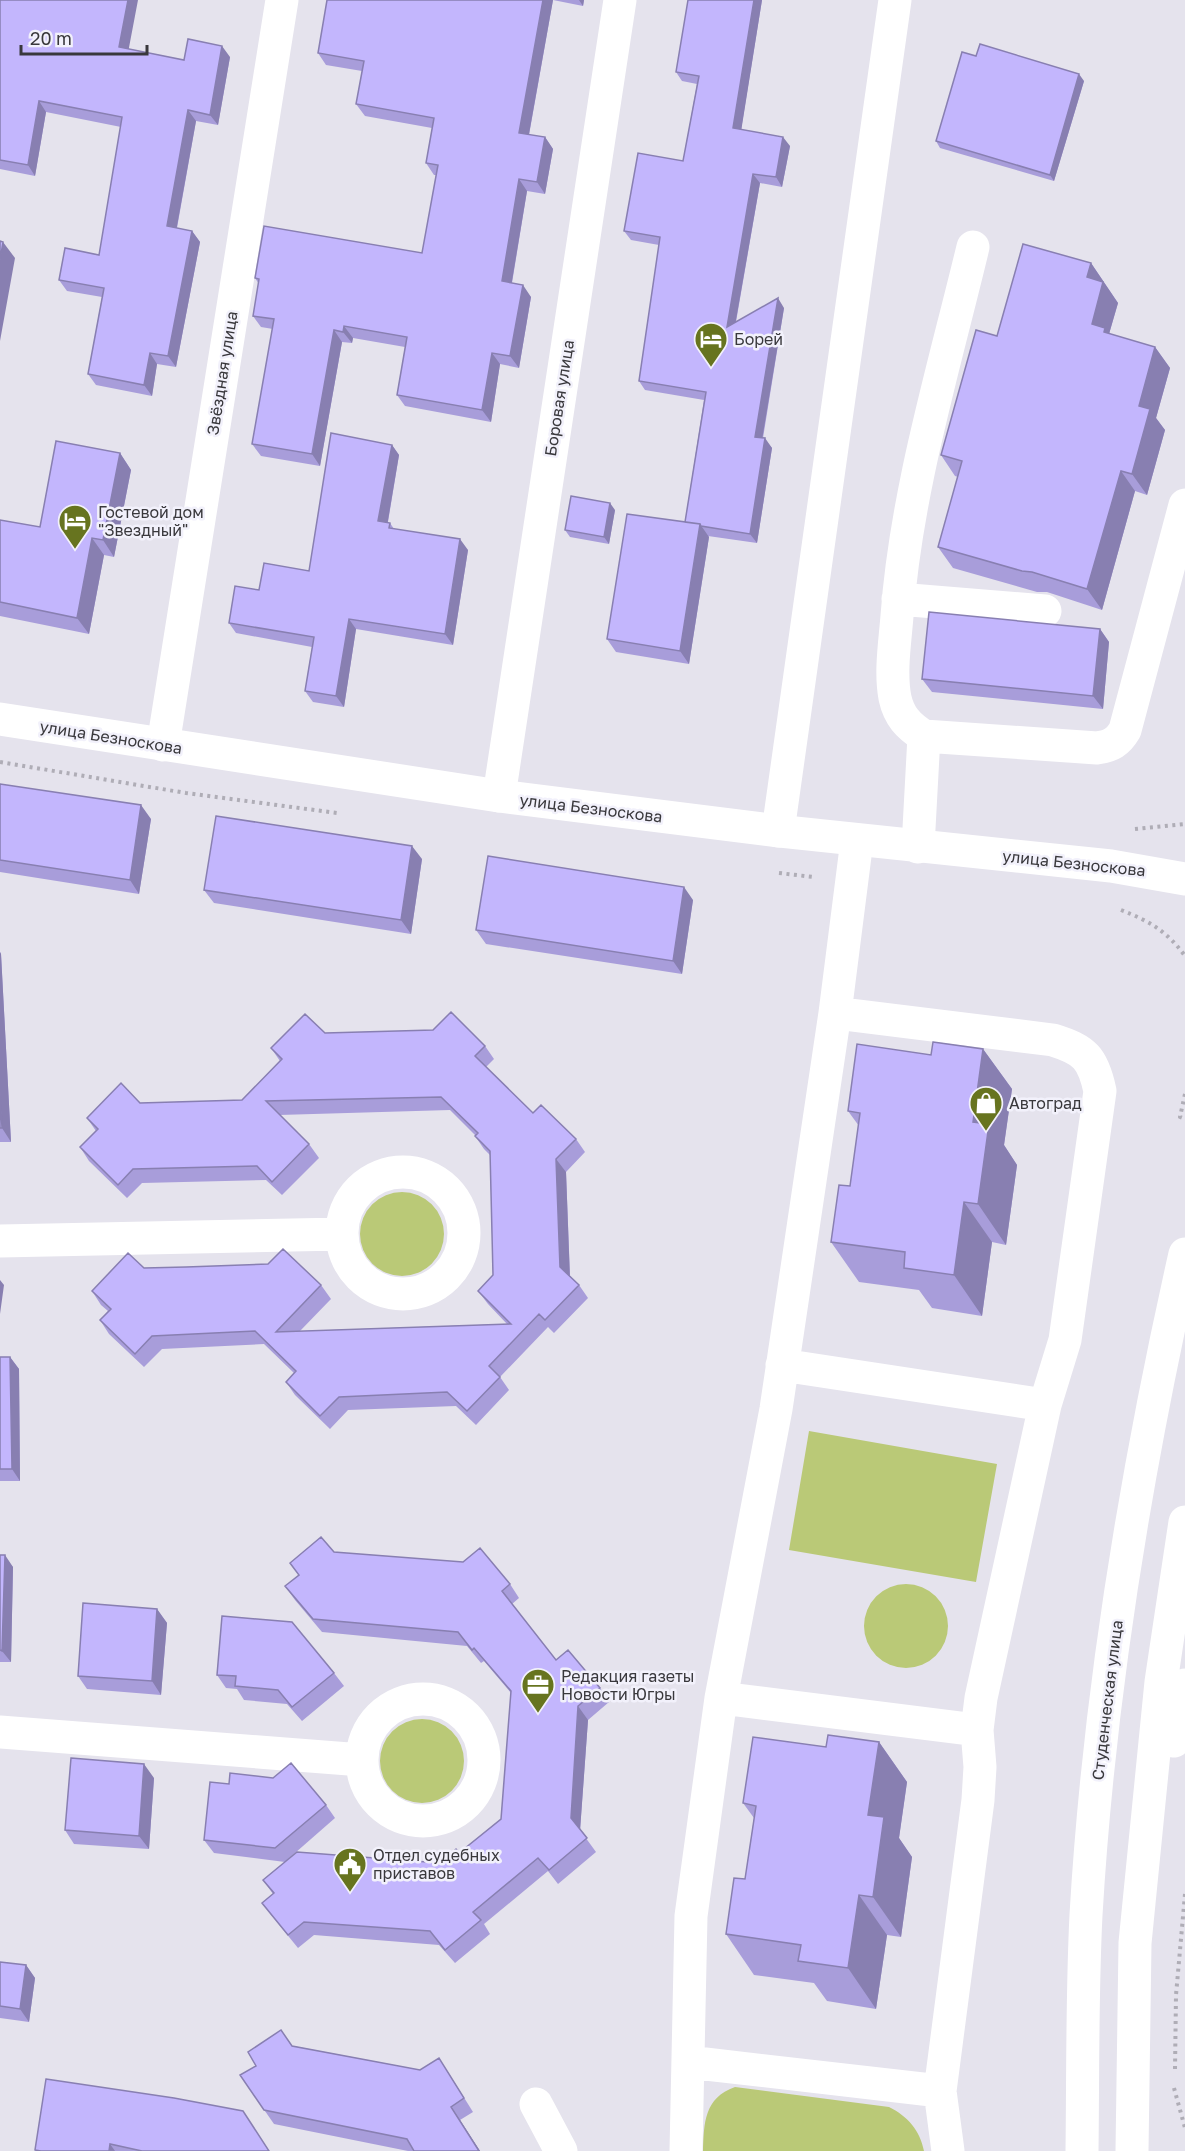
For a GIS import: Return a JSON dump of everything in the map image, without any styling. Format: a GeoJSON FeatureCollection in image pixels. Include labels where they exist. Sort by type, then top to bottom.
{"type":"FeatureCollection","features":[{"type":"Feature","properties":{"kind":"main road","name":"Звёздная улица"},"geometry":{"type":"LineString","coordinates":[[162,746],[282,0]]}},
{"type":"Feature","properties":{"kind":"main road","name":"Боровая улица"},"geometry":{"type":"LineString","coordinates":[[499,796],[620,0]]}},
{"type":"Feature","properties":{"kind":"main road"},"geometry":{"type":"LineString","coordinates":[[778,831],[895,0]]}},
{"type":"Feature","properties":{"kind":"main road"},"geometry":{"type":"LineString","coordinates":[[973,247],[908,516],[898,599],[893,680],[895,698],[903,720],[924,735],[1097,748],[1110,746],[1119,740],[1125,730],[1185,506]]}},
{"type":"Feature","properties":{"kind":"main road"},"geometry":{"type":"LineString","coordinates":[[898,599],[1045,611]]}},
{"type":"Feature","properties":{"kind":"main road","name":"улица Безноскова"},"geometry":{"type":"LineString","coordinates":[[0,719],[162,746],[499,796],[778,831],[1111,867],[1185,879]]}},
{"type":"Feature","properties":{"kind":"main road"},"geometry":{"type":"LineString","coordinates":[[918,847],[924,735]]}},
{"type":"Feature","properties":{"kind":"main road"},"geometry":{"type":"LineString","coordinates":[[686,2151],[691,1916],[721,1698],[782,1365],[835,1012],[857,840]]}},
{"type":"Feature","properties":{"kind":"main road"},"geometry":{"type":"LineString","coordinates":[[835,1012],[1053,1040],[1075,1047],[1088,1057],[1096,1071],[1100,1091],[1065,1340],[1045,1406],[981,1698],[977,1730],[980,1767],[978,1800],[940,2091],[948,2151]]}},
{"type":"Feature","properties":{"kind":"main road"},"geometry":{"type":"LineString","coordinates":[[0,1241],[342,1234]]}},
{"type":"Feature","properties":{"kind":"main road","name":"Студенческая улица"},"geometry":{"type":"LineString","coordinates":[[1082,2151],[1086,1916],[1096,1784],[1134,1500],[1185,1254]]}},
{"type":"Feature","properties":{"kind":"main road"},"geometry":{"type":"LineString","coordinates":[[782,1365],[1045,1406]]}},
{"type":"Feature","properties":{"kind":"main road"},"geometry":{"type":"LineString","coordinates":[[1132,2151],[1135,1943],[1161,1682],[1185,1522]]}},
{"type":"Feature","properties":{"kind":"main road"},"geometry":{"type":"LineString","coordinates":[[1135,1943],[1185,1686]]}},
{"type":"Feature","properties":{"kind":"main road"},"geometry":{"type":"LineString","coordinates":[[721,1698],[977,1730]]}},
{"type":"Feature","properties":{"kind":"main road"},"geometry":{"type":"LineString","coordinates":[[0,1732],[362,1760]]}},
{"type":"Feature","properties":{"kind":"main road"},"geometry":{"type":"LineString","coordinates":[[688,2062],[940,2091]]}},
{"type":"Feature","properties":{"kind":"main road"},"geometry":{"type":"LineString","coordinates":[[536,2104],[561,2151]]}},
{"type":"Feature","properties":{"kind":"path"},"geometry":{"type":"LineString","coordinates":[[1185,1094],[1180,1118],[1185,1119]]}},
{"type":"Feature","properties":{"kind":"path"},"geometry":{"type":"LineString","coordinates":[[1175,2071],[1176,1995],[1185,1894]]}},
{"type":"Feature","properties":{"kind":"path"},"geometry":{"type":"LineString","coordinates":[[1174,2082],[1174,2093],[1185,2128]]}},
{"type":"Feature","properties":{"kind":"green space"},"geometry":{"type":"Polygon","coordinates":[[[402,1192],[418,1195],[432,1204],[441,1218],[444,1234],[441,1250],[432,1264],[418,1273],[402,1276],[386,1273],[372,1264],[363,1250],[360,1234],[363,1218],[372,1204],[386,1195],[402,1192]]]}},
{"type":"Feature","properties":{"kind":"green space"},"geometry":{"type":"Polygon","coordinates":[[[809,1431],[997,1464],[976,1582],[789,1550],[809,1431]]]}},
{"type":"Feature","properties":{"kind":"green space"},"geometry":{"type":"Polygon","coordinates":[[[898,1584],[914,1584],[930,1591],[941,1602],[948,1618],[945,1642],[936,1656],[914,1668],[898,1668],[882,1661],[871,1650],[864,1634],[864,1618],[871,1602],[882,1591],[898,1584]]]}},
{"type":"Feature","properties":{"kind":"green space"},"geometry":{"type":"Polygon","coordinates":[[[422,1719],[438,1722],[452,1731],[461,1745],[464,1761],[461,1777],[452,1791],[438,1800],[422,1803],[406,1800],[392,1791],[383,1777],[380,1761],[383,1745],[392,1731],[406,1722],[422,1719]]]}},
{"type":"Feature","properties":{"kind":"green space"},"geometry":{"type":"Polygon","coordinates":[[[735,2087],[889,2107],[912,2124],[924,2151],[703,2151],[705,2121],[712,2105],[717,2098],[735,2087]]]}},
{"type":"Feature","properties":{"kind":"building"},"geometry":{"type":"Polygon","coordinates":[[[0,0],[128,0],[119,47],[184,60],[188,39],[222,46],[210,115],[188,110],[167,226],[192,231],[168,356],[150,353],[144,385],[88,374],[104,288],[59,280],[65,248],[99,255],[122,117],[39,101],[28,165],[0,160],[0,0]]]}},
{"type":"Feature","properties":{"kind":"building"},"geometry":{"type":"Polygon","coordinates":[[[327,0],[543,0],[519,133],[545,137],[537,182],[519,179],[502,281],[523,285],[510,356],[492,353],[482,410],[397,395],[407,337],[344,326],[343,332],[334,330],[312,454],[252,444],[274,319],[253,316],[259,279],[255,278],[264,226],[422,253],[438,165],[426,163],[434,118],[356,104],[364,61],[318,53],[327,0]]]}},
{"type":"Feature","properties":{"kind":"building"},"geometry":{"type":"Polygon","coordinates":[[[688,0],[754,0],[733,128],[783,137],[776,177],[753,174],[727,327],[778,298],[755,437],[765,438],[750,534],[685,522],[706,392],[639,381],[660,237],[624,231],[638,153],[683,161],[699,76],[676,72],[688,0]]]}},
{"type":"Feature","properties":{"kind":"building"},"geometry":{"type":"Polygon","coordinates":[[[980,44],[1079,74],[1050,175],[936,141],[962,52],[976,56],[980,44]]]}},
{"type":"Feature","properties":{"kind":"building"},"geometry":{"type":"Polygon","coordinates":[[[0,241],[3,242],[0,260],[0,241]]]}},
{"type":"Feature","properties":{"kind":"building"},"geometry":{"type":"Polygon","coordinates":[[[1023,244],[1091,263],[1087,277],[1103,282],[1092,324],[1105,328],[1104,332],[1155,347],[1139,406],[1150,409],[1132,474],[1121,471],[1087,589],[938,547],[962,461],[941,455],[976,330],[997,336],[1023,244]]]}},
{"type":"Feature","properties":{"kind":"building"},"geometry":{"type":"Polygon","coordinates":[[[331,433],[392,445],[378,521],[390,523],[389,528],[460,539],[445,634],[349,619],[336,696],[305,691],[314,637],[229,623],[235,586],[259,590],[264,563],[309,571],[331,433]]]}},
{"type":"Feature","properties":{"kind":"building","name":"Гостевой дом \"Звездный\""},"geometry":{"type":"Polygon","coordinates":[[[56,441],[120,453],[103,540],[92,538],[77,618],[0,602],[0,520],[40,527],[56,441]]]}},
{"type":"Feature","properties":{"kind":"building"},"geometry":{"type":"Polygon","coordinates":[[[571,496],[610,503],[604,537],[565,530],[571,496]]]}},
{"type":"Feature","properties":{"kind":"building"},"geometry":{"type":"Polygon","coordinates":[[[627,514],[700,524],[680,651],[607,639],[627,514]]]}},
{"type":"Feature","properties":{"kind":"building"},"geometry":{"type":"Polygon","coordinates":[[[929,612],[1100,629],[1093,696],[922,679],[929,612]]]}},
{"type":"Feature","properties":{"kind":"building"},"geometry":{"type":"Polygon","coordinates":[[[0,784],[141,805],[130,880],[0,860],[0,784]]]}},
{"type":"Feature","properties":{"kind":"building"},"geometry":{"type":"Polygon","coordinates":[[[216,816],[412,846],[401,920],[204,890],[216,816]]]}},
{"type":"Feature","properties":{"kind":"building"},"geometry":{"type":"Polygon","coordinates":[[[488,856],[684,887],[673,961],[476,930],[488,856]]]}},
{"type":"Feature","properties":{"kind":"building"},"geometry":{"type":"Polygon","coordinates":[[[451,1012],[485,1046],[475,1056],[533,1113],[541,1105],[576,1139],[556,1159],[560,1267],[579,1285],[545,1320],[539,1314],[489,1366],[500,1377],[467,1411],[447,1392],[339,1397],[320,1416],[286,1382],[296,1371],[255,1331],[152,1336],[135,1354],[100,1320],[111,1309],[92,1291],[128,1253],[144,1268],[186,1267],[268,1264],[283,1249],[321,1285],[276,1332],[511,1324],[478,1291],[493,1275],[490,1151],[475,1136],[478,1133],[441,1097],[266,1101],[309,1144],[272,1182],[257,1166],[133,1169],[118,1185],[80,1147],[98,1129],[87,1118],[121,1083],[140,1103],[242,1100],[282,1059],[271,1048],[305,1014],[325,1033],[433,1030],[451,1012]]]}},
{"type":"Feature","properties":{"kind":"building"},"geometry":{"type":"Polygon","coordinates":[[[933,1042],[983,1049],[973,1122],[989,1124],[978,1204],[964,1202],[954,1275],[904,1268],[905,1252],[831,1242],[839,1185],[850,1186],[860,1113],[848,1111],[857,1044],[931,1055],[933,1042]]]}},
{"type":"Feature","properties":{"kind":"building"},"geometry":{"type":"Polygon","coordinates":[[[0,1092],[2,1128],[0,1128],[0,1092]]]}},
{"type":"Feature","properties":{"kind":"building"},"geometry":{"type":"Polygon","coordinates":[[[0,1357],[10,1357],[12,1469],[0,1469],[0,1357]]]}},
{"type":"Feature","properties":{"kind":"building"},"geometry":{"type":"Polygon","coordinates":[[[321,1537],[334,1552],[463,1562],[480,1548],[510,1584],[502,1591],[556,1660],[568,1650],[600,1688],[578,1706],[571,1818],[587,1838],[549,1870],[538,1858],[473,1912],[481,1920],[445,1950],[430,1931],[304,1922],[288,1935],[262,1903],[274,1893],[263,1880],[297,1852],[440,1863],[456,1849],[459,1853],[501,1819],[511,1691],[458,1632],[313,1619],[285,1586],[299,1575],[290,1563],[321,1537]]]}},
{"type":"Feature","properties":{"kind":"building"},"geometry":{"type":"Polygon","coordinates":[[[0,1555],[5,1555],[2,1651],[0,1650],[0,1555]]]}},
{"type":"Feature","properties":{"kind":"building"},"geometry":{"type":"Polygon","coordinates":[[[83,1603],[157,1609],[152,1681],[78,1676],[83,1603]]]}},
{"type":"Feature","properties":{"kind":"building"},"geometry":{"type":"Polygon","coordinates":[[[222,1616],[292,1622],[334,1673],[292,1707],[278,1690],[235,1686],[236,1676],[217,1675],[222,1616]]]}},
{"type":"Feature","properties":{"kind":"building"},"geometry":{"type":"Polygon","coordinates":[[[828,1735],[879,1742],[868,1815],[884,1817],[873,1897],[859,1895],[848,1968],[798,1961],[801,1945],[726,1934],[734,1878],[745,1879],[756,1806],[743,1803],[753,1737],[826,1747],[828,1735]]]}},
{"type":"Feature","properties":{"kind":"building"},"geometry":{"type":"Polygon","coordinates":[[[71,1758],[144,1764],[139,1836],[65,1830],[71,1758]]]}},
{"type":"Feature","properties":{"kind":"building"},"geometry":{"type":"Polygon","coordinates":[[[291,1763],[326,1805],[275,1848],[204,1840],[210,1782],[229,1784],[230,1773],[273,1778],[291,1763]]]}},
{"type":"Feature","properties":{"kind":"building"},"geometry":{"type":"Polygon","coordinates":[[[0,1962],[26,1965],[20,2009],[0,2006],[0,1962]]]}},
{"type":"Feature","properties":{"kind":"building"},"geometry":{"type":"Polygon","coordinates":[[[281,2030],[292,2046],[420,2070],[439,2058],[464,2098],[451,2107],[479,2151],[414,2151],[407,2139],[264,2110],[240,2075],[256,2066],[248,2052],[281,2030]]]}},
{"type":"Feature","properties":{"kind":"building"},"geometry":{"type":"Polygon","coordinates":[[[46,2079],[243,2111],[269,2151],[142,2151],[110,2144],[109,2151],[35,2150],[46,2079]]]}},
{"type":"Feature","properties":{"kind":"place","name":"Борей"},"geometry":{"type":"Point","coordinates":[711,368]}},
{"type":"Feature","properties":{"kind":"place","name":"Гостевой дом \"Звездный\""},"geometry":{"type":"Point","coordinates":[75,550]}},
{"type":"Feature","properties":{"kind":"place","name":"Автоград"},"geometry":{"type":"Point","coordinates":[986,1132]}},
{"type":"Feature","properties":{"kind":"place","name":"Редакция газеты Новости Югры"},"geometry":{"type":"Point","coordinates":[538,1714]}},
{"type":"Feature","properties":{"kind":"place","name":"Отдел судебных приставов"},"geometry":{"type":"Point","coordinates":[350,1893]}}]}
